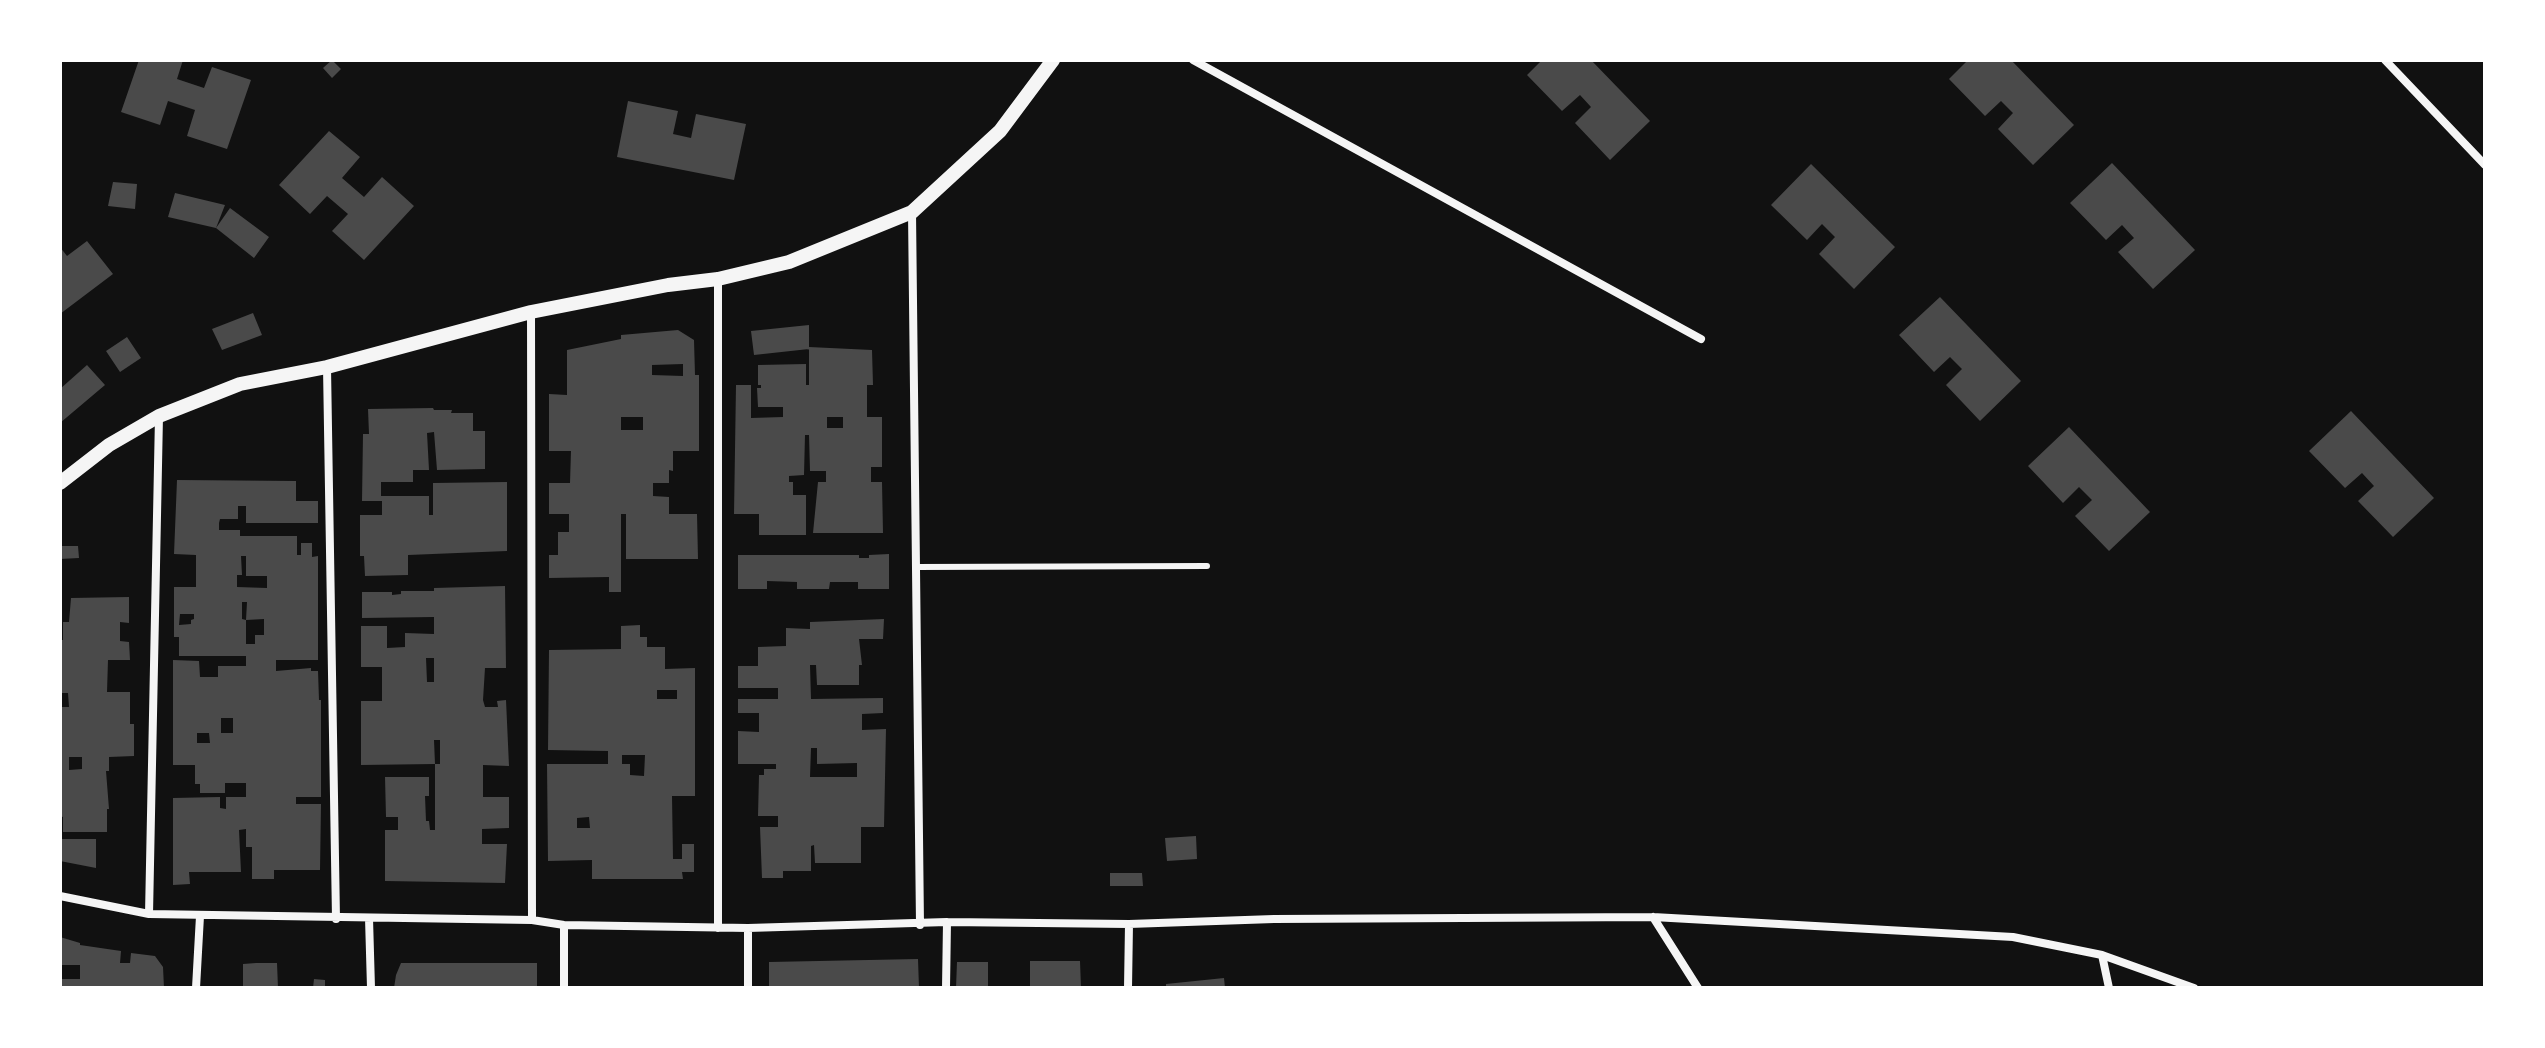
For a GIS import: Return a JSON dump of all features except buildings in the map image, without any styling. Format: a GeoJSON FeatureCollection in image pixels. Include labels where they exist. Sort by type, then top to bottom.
{"type":"FeatureCollection","features":[{"type":"Feature","properties":{"kind":"street"},"geometry":{"type":"LineString","coordinates":[[60,483],[109,445],[159,416],[240,384],[327,367],[531,312],[655,287],[718,279],[789,262],[912,212],[1000,131],[1053,60]]}},
{"type":"Feature","properties":{"kind":"street"},"geometry":{"type":"LineString","coordinates":[[1193,60],[1701,339]]}},
{"type":"Feature","properties":{"kind":"street"},"geometry":{"type":"LineString","coordinates":[[2385,60],[2485,165]]}},
{"type":"Feature","properties":{"kind":"street"},"geometry":{"type":"LineString","coordinates":[[912,212],[920,925]]}},
{"type":"Feature","properties":{"kind":"street"},"geometry":{"type":"LineString","coordinates":[[718,279],[718,928]]}},
{"type":"Feature","properties":{"kind":"street"},"geometry":{"type":"LineString","coordinates":[[531,312],[532,920]]}},
{"type":"Feature","properties":{"kind":"street"},"geometry":{"type":"LineString","coordinates":[[327,367],[336,919]]}},
{"type":"Feature","properties":{"kind":"street"},"geometry":{"type":"LineString","coordinates":[[149,914],[159,416]]}},
{"type":"Feature","properties":{"kind":"street"},"geometry":{"type":"LineString","coordinates":[[60,896],[149,914],[532,920],[564,925],[718,928],[947,922],[1129,924],[1382,918],[1653,917],[2013,937],[2102,955],[2194,988]]}},
{"type":"Feature","properties":{"kind":"street"},"geometry":{"type":"LineString","coordinates":[[196,988],[200,916]]}},
{"type":"Feature","properties":{"kind":"street"},"geometry":{"type":"LineString","coordinates":[[1653,917],[1698,988]]}},
{"type":"Feature","properties":{"kind":"street"},"geometry":{"type":"LineString","coordinates":[[369,918],[371,988]]}},
{"type":"Feature","properties":{"kind":"street"},"geometry":{"type":"LineString","coordinates":[[946,988],[947,922]]}},
{"type":"Feature","properties":{"kind":"street"},"geometry":{"type":"LineString","coordinates":[[1128,988],[1129,924]]}},
{"type":"Feature","properties":{"kind":"street"},"geometry":{"type":"LineString","coordinates":[[564,925],[564,988]]}},
{"type":"Feature","properties":{"kind":"street"},"geometry":{"type":"LineString","coordinates":[[748,928],[748,988]]}},
{"type":"Feature","properties":{"kind":"street"},"geometry":{"type":"LineString","coordinates":[[2102,955],[2109,988]]}},
{"type":"Feature","properties":{"kind":"lane"},"geometry":{"type":"LineString","coordinates":[[916,567],[1207,566]]}}]}
